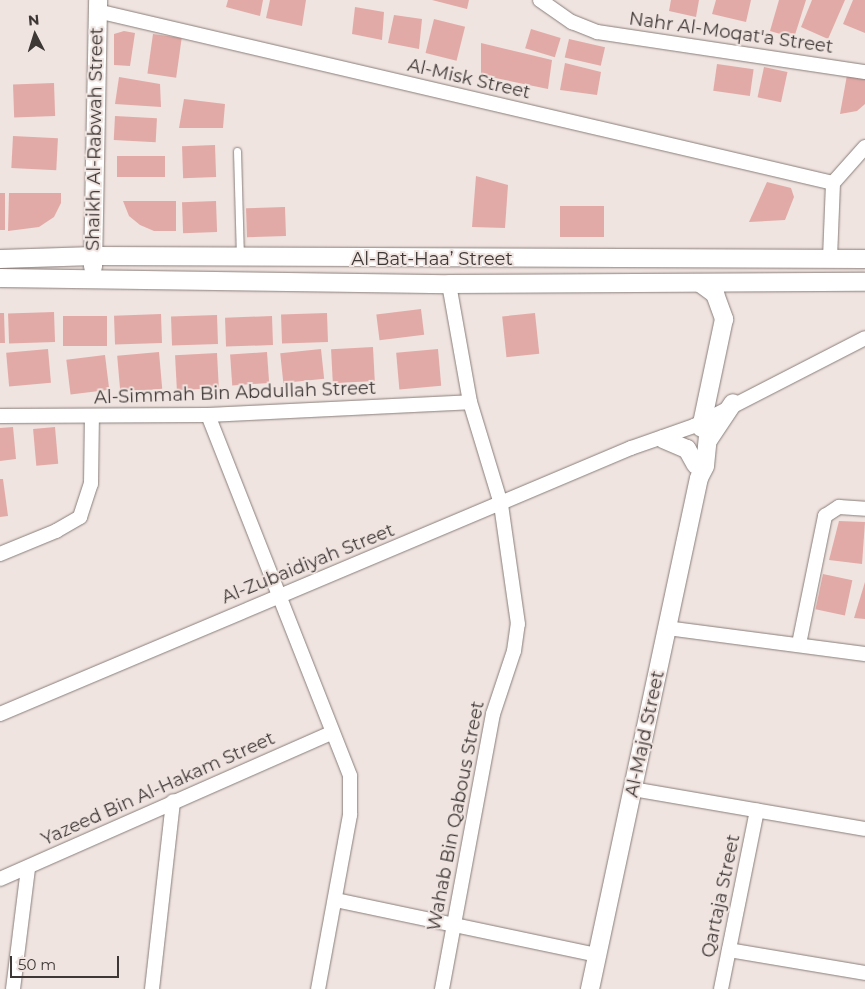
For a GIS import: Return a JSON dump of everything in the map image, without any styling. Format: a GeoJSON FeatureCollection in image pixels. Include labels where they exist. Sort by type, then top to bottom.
{"type":"FeatureCollection","features":[{"type":"Feature","properties":{"kind":"street","name":"Nahr Al-Moqat'a Street"},"geometry":{"type":"LineString","coordinates":[[540,0],[572,22],[596,32],[865,72]]}},
{"type":"Feature","properties":{"kind":"street","name":"Al-Misk Street"},"geometry":{"type":"LineString","coordinates":[[98,6],[833,184]]}},
{"type":"Feature","properties":{"kind":"street","name":"Shaikh Al-Rabwah Street"},"geometry":{"type":"LineString","coordinates":[[93,278],[98,6]]}},
{"type":"Feature","properties":{"kind":"street"},"geometry":{"type":"LineString","coordinates":[[830,258],[833,184],[865,147]]}},
{"type":"Feature","properties":{"kind":"street","name":"Al-Bat-Haa’ Street"},"geometry":{"type":"LineString","coordinates":[[0,259],[94,256],[448,259],[865,259]]}},
{"type":"Feature","properties":{"kind":"street"},"geometry":{"type":"LineString","coordinates":[[448,259],[448,284]]}},
{"type":"Feature","properties":{"kind":"street","name":"Al-Bat-Haa’ Street"},"geometry":{"type":"LineString","coordinates":[[0,278],[448,284],[865,282]]}},
{"type":"Feature","properties":{"kind":"street","name":"Al-Majd Street"},"geometry":{"type":"LineString","coordinates":[[590,989],[667,628],[724,319],[715,294],[700,283]]}},
{"type":"Feature","properties":{"kind":"street","name":"Wahab Bin Qabous Street"},"geometry":{"type":"LineString","coordinates":[[442,989],[493,714],[514,651],[518,624],[501,504],[470,402],[448,284]]}},
{"type":"Feature","properties":{"kind":"street","name":"Al-Zubaidiyah Street"},"geometry":{"type":"LineString","coordinates":[[0,714],[278,595],[501,504],[631,448],[663,439],[865,338]]}},
{"type":"Feature","properties":{"kind":"street","name":"Al-Simmah Bin Abdullah Street"},"geometry":{"type":"LineString","coordinates":[[0,416],[208,415],[470,402]]}},
{"type":"Feature","properties":{"kind":"street"},"geometry":{"type":"LineString","coordinates":[[708,441],[733,403]]}},
{"type":"Feature","properties":{"kind":"street"},"geometry":{"type":"LineString","coordinates":[[208,415],[331,733],[346,762],[352,793],[336,900],[318,989]]}},
{"type":"Feature","properties":{"kind":"street"},"geometry":{"type":"LineString","coordinates":[[0,554],[56,531],[80,517],[91,484],[92,416]]}},
{"type":"Feature","properties":{"kind":"street","name":"Al-Zubaidiyah Street"},"geometry":{"type":"LineString","coordinates":[[631,448],[655,433],[695,416],[705,418]]}},
{"type":"Feature","properties":{"kind":"street","name":"Al-Majd Street"},"geometry":{"type":"LineString","coordinates":[[697,472],[705,466],[708,441],[705,418]]}},
{"type":"Feature","properties":{"kind":"street"},"geometry":{"type":"LineString","coordinates":[[663,439],[680,444],[697,472]]}},
{"type":"Feature","properties":{"kind":"street"},"geometry":{"type":"LineString","coordinates":[[799,644],[825,516],[839,508],[865,510]]}},
{"type":"Feature","properties":{"kind":"street"},"geometry":{"type":"LineString","coordinates":[[667,628],[865,654]]}},
{"type":"Feature","properties":{"kind":"street","name":"Yazeed Bin Al-Hakam Street"},"geometry":{"type":"LineString","coordinates":[[0,879],[173,801],[331,733]]}},
{"type":"Feature","properties":{"kind":"street"},"geometry":{"type":"LineString","coordinates":[[633,789],[865,828]]}},
{"type":"Feature","properties":{"kind":"street"},"geometry":{"type":"LineString","coordinates":[[152,989],[173,801]]}},
{"type":"Feature","properties":{"kind":"street","name":"Qartaja Street"},"geometry":{"type":"LineString","coordinates":[[721,989],[757,811]]}},
{"type":"Feature","properties":{"kind":"street"},"geometry":{"type":"LineString","coordinates":[[13,989],[28,868]]}},
{"type":"Feature","properties":{"kind":"street"},"geometry":{"type":"LineString","coordinates":[[336,900],[597,955]]}},
{"type":"Feature","properties":{"kind":"street"},"geometry":{"type":"LineString","coordinates":[[729,950],[865,973]]}},
{"type":"Feature","properties":{"kind":"lane"},"geometry":{"type":"LineString","coordinates":[[237,150],[240,258]]}},
{"type":"Feature","properties":{"kind":"building"},"geometry":{"type":"Polygon","coordinates":[[[228,0],[263,0],[260,16],[226,7],[228,0]]]}},
{"type":"Feature","properties":{"kind":"building"},"geometry":{"type":"Polygon","coordinates":[[[270,0],[306,0],[302,26],[266,18],[270,0]]]}},
{"type":"Feature","properties":{"kind":"building"},"geometry":{"type":"Polygon","coordinates":[[[432,0],[469,0],[467,9],[432,0]]]}},
{"type":"Feature","properties":{"kind":"building"},"geometry":{"type":"Polygon","coordinates":[[[671,0],[699,0],[696,17],[669,11],[671,0]]]}},
{"type":"Feature","properties":{"kind":"building"},"geometry":{"type":"Polygon","coordinates":[[[716,0],[751,0],[746,22],[712,14],[716,0]]]}},
{"type":"Feature","properties":{"kind":"building"},"geometry":{"type":"Polygon","coordinates":[[[779,0],[806,0],[794,38],[770,31],[779,0]]]}},
{"type":"Feature","properties":{"kind":"building"},"geometry":{"type":"Polygon","coordinates":[[[812,0],[845,0],[828,39],[801,27],[812,0]]]}},
{"type":"Feature","properties":{"kind":"building"},"geometry":{"type":"Polygon","coordinates":[[[853,0],[865,0],[865,33],[843,24],[853,0]]]}},
{"type":"Feature","properties":{"kind":"building"},"geometry":{"type":"Polygon","coordinates":[[[355,7],[384,12],[382,40],[352,34],[355,7]]]}},
{"type":"Feature","properties":{"kind":"building"},"geometry":{"type":"Polygon","coordinates":[[[394,15],[422,19],[419,49],[388,43],[394,15]]]}},
{"type":"Feature","properties":{"kind":"building"},"geometry":{"type":"Polygon","coordinates":[[[434,19],[465,27],[457,61],[426,53],[434,19]]]}},
{"type":"Feature","properties":{"kind":"building"},"geometry":{"type":"Polygon","coordinates":[[[531,29],[561,38],[555,57],[525,48],[531,29]]]}},
{"type":"Feature","properties":{"kind":"building"},"geometry":{"type":"Polygon","coordinates":[[[124,31],[135,33],[130,66],[114,65],[114,34],[124,31]]]}},
{"type":"Feature","properties":{"kind":"building"},"geometry":{"type":"Polygon","coordinates":[[[153,34],[182,38],[176,78],[147,74],[153,34]]]}},
{"type":"Feature","properties":{"kind":"building"},"geometry":{"type":"Polygon","coordinates":[[[569,39],[605,47],[601,66],[565,58],[569,39]]]}},
{"type":"Feature","properties":{"kind":"building"},"geometry":{"type":"Polygon","coordinates":[[[481,43],[552,60],[548,89],[481,75],[481,43]]]}},
{"type":"Feature","properties":{"kind":"building"},"geometry":{"type":"Polygon","coordinates":[[[565,63],[601,72],[597,95],[560,90],[565,63]]]}},
{"type":"Feature","properties":{"kind":"building"},"geometry":{"type":"Polygon","coordinates":[[[717,64],[754,69],[750,96],[713,91],[717,64]]]}},
{"type":"Feature","properties":{"kind":"building"},"geometry":{"type":"Polygon","coordinates":[[[764,67],[787,72],[781,102],[758,97],[764,67]]]}},
{"type":"Feature","properties":{"kind":"building"},"geometry":{"type":"Polygon","coordinates":[[[847,75],[865,79],[865,104],[857,111],[840,114],[847,75]]]}},
{"type":"Feature","properties":{"kind":"building"},"geometry":{"type":"Polygon","coordinates":[[[119,77],[160,84],[161,107],[115,104],[119,77]]]}},
{"type":"Feature","properties":{"kind":"building"},"geometry":{"type":"Polygon","coordinates":[[[54,83],[55,116],[14,117],[13,84],[54,83]]]}},
{"type":"Feature","properties":{"kind":"building"},"geometry":{"type":"Polygon","coordinates":[[[184,99],[225,104],[223,128],[179,128],[184,99]]]}},
{"type":"Feature","properties":{"kind":"building"},"geometry":{"type":"Polygon","coordinates":[[[115,116],[157,118],[156,142],[114,140],[115,116]]]}},
{"type":"Feature","properties":{"kind":"building"},"geometry":{"type":"Polygon","coordinates":[[[13,136],[58,138],[56,170],[11,168],[13,136]]]}},
{"type":"Feature","properties":{"kind":"building"},"geometry":{"type":"Polygon","coordinates":[[[215,145],[216,177],[183,178],[182,146],[215,145]]]}},
{"type":"Feature","properties":{"kind":"building"},"geometry":{"type":"Polygon","coordinates":[[[117,156],[165,156],[165,177],[117,177],[117,156]]]}},
{"type":"Feature","properties":{"kind":"building"},"geometry":{"type":"Polygon","coordinates":[[[476,176],[508,185],[505,228],[472,227],[476,176]]]}},
{"type":"Feature","properties":{"kind":"building"},"geometry":{"type":"Polygon","coordinates":[[[767,182],[791,188],[794,197],[785,220],[749,222],[767,182]]]}},
{"type":"Feature","properties":{"kind":"building"},"geometry":{"type":"Polygon","coordinates":[[[0,193],[5,193],[5,230],[0,230],[0,193]]]}},
{"type":"Feature","properties":{"kind":"building"},"geometry":{"type":"Polygon","coordinates":[[[9,193],[61,193],[61,203],[54,217],[39,227],[8,231],[9,193]]]}},
{"type":"Feature","properties":{"kind":"building"},"geometry":{"type":"Polygon","coordinates":[[[123,201],[176,201],[176,231],[154,231],[140,225],[129,216],[123,201]]]}},
{"type":"Feature","properties":{"kind":"building"},"geometry":{"type":"Polygon","coordinates":[[[216,201],[217,232],[183,233],[182,202],[216,201]]]}},
{"type":"Feature","properties":{"kind":"building"},"geometry":{"type":"Polygon","coordinates":[[[560,206],[604,206],[604,237],[560,237],[560,206]]]}},
{"type":"Feature","properties":{"kind":"building"},"geometry":{"type":"Polygon","coordinates":[[[285,207],[286,236],[247,237],[246,208],[285,207]]]}},
{"type":"Feature","properties":{"kind":"building"},"geometry":{"type":"Polygon","coordinates":[[[421,309],[424,335],[380,340],[376,314],[421,309]]]}},
{"type":"Feature","properties":{"kind":"building"},"geometry":{"type":"Polygon","coordinates":[[[54,312],[55,342],[9,344],[8,314],[54,312]]]}},
{"type":"Feature","properties":{"kind":"building"},"geometry":{"type":"Polygon","coordinates":[[[0,313],[4,313],[5,343],[0,343],[0,313]]]}},
{"type":"Feature","properties":{"kind":"building"},"geometry":{"type":"Polygon","coordinates":[[[327,313],[328,342],[282,344],[281,315],[327,313]]]}},
{"type":"Feature","properties":{"kind":"building"},"geometry":{"type":"Polygon","coordinates":[[[535,313],[539,354],[506,357],[502,316],[535,313]]]}},
{"type":"Feature","properties":{"kind":"building"},"geometry":{"type":"Polygon","coordinates":[[[161,314],[162,343],[115,345],[114,316],[161,314]]]}},
{"type":"Feature","properties":{"kind":"building"},"geometry":{"type":"Polygon","coordinates":[[[217,315],[218,344],[172,346],[171,317],[217,315]]]}},
{"type":"Feature","properties":{"kind":"building"},"geometry":{"type":"Polygon","coordinates":[[[63,316],[107,316],[107,346],[63,346],[63,316]]]}},
{"type":"Feature","properties":{"kind":"building"},"geometry":{"type":"Polygon","coordinates":[[[272,316],[273,345],[226,347],[225,318],[272,316]]]}},
{"type":"Feature","properties":{"kind":"building"},"geometry":{"type":"Polygon","coordinates":[[[373,347],[375,381],[333,383],[331,349],[373,347]]]}},
{"type":"Feature","properties":{"kind":"building"},"geometry":{"type":"Polygon","coordinates":[[[48,349],[51,383],[9,387],[6,353],[48,349]]]}},
{"type":"Feature","properties":{"kind":"building"},"geometry":{"type":"Polygon","coordinates":[[[321,349],[324,379],[283,383],[280,353],[321,349]]]}},
{"type":"Feature","properties":{"kind":"building"},"geometry":{"type":"Polygon","coordinates":[[[438,349],[441,386],[399,390],[396,353],[438,349]]]}},
{"type":"Feature","properties":{"kind":"building"},"geometry":{"type":"Polygon","coordinates":[[[159,352],[162,389],[120,393],[117,356],[159,352]]]}},
{"type":"Feature","properties":{"kind":"building"},"geometry":{"type":"Polygon","coordinates":[[[267,352],[269,383],[232,386],[230,355],[267,352]]]}},
{"type":"Feature","properties":{"kind":"building"},"geometry":{"type":"Polygon","coordinates":[[[217,353],[219,388],[177,390],[175,355],[217,353]]]}},
{"type":"Feature","properties":{"kind":"building"},"geometry":{"type":"Polygon","coordinates":[[[105,355],[109,390],[71,394],[66,360],[105,355]]]}},
{"type":"Feature","properties":{"kind":"building"},"geometry":{"type":"Polygon","coordinates":[[[13,427],[16,459],[0,461],[0,428],[13,427]]]}},
{"type":"Feature","properties":{"kind":"building"},"geometry":{"type":"Polygon","coordinates":[[[55,427],[58,464],[36,466],[33,429],[55,427]]]}},
{"type":"Feature","properties":{"kind":"building"},"geometry":{"type":"Polygon","coordinates":[[[0,479],[3,479],[8,516],[0,517],[0,479]]]}},
{"type":"Feature","properties":{"kind":"building"},"geometry":{"type":"Polygon","coordinates":[[[839,521],[865,522],[862,564],[829,560],[839,521]]]}},
{"type":"Feature","properties":{"kind":"building"},"geometry":{"type":"Polygon","coordinates":[[[823,574],[852,580],[845,615],[816,609],[823,574]]]}},
{"type":"Feature","properties":{"kind":"building"},"geometry":{"type":"Polygon","coordinates":[[[865,582],[865,619],[854,618],[865,582]]]}}]}
